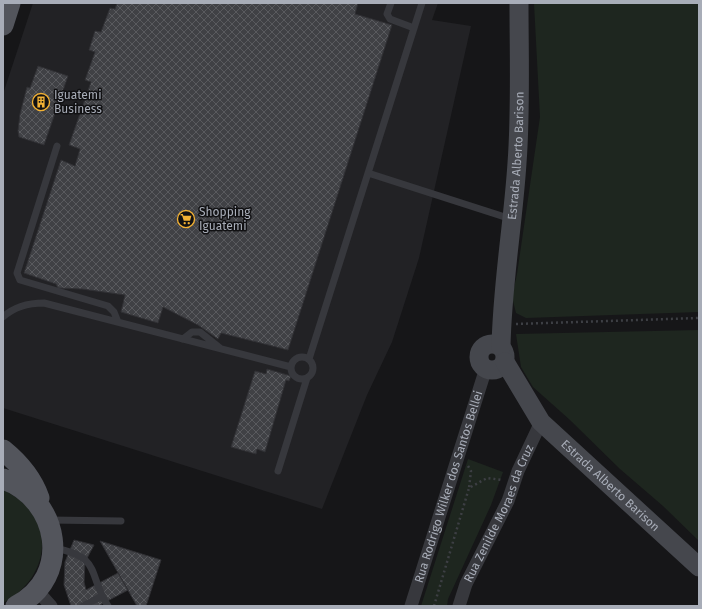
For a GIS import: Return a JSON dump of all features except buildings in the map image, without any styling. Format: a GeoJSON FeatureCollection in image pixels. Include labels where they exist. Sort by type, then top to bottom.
{"type":"FeatureCollection","features":[{"type":"Feature","properties":{"kind":"main road"},"geometry":{"type":"LineString","coordinates":[[3,25],[10,3]]}},
{"type":"Feature","properties":{"kind":"main road"},"geometry":{"type":"LineString","coordinates":[[3,450],[17,462],[34,485],[51,529],[53,548],[44,597],[33,594],[16,606]]}},
{"type":"Feature","properties":{"kind":"main road"},"geometry":{"type":"LineString","coordinates":[[3,479],[24,489],[45,514]]}},
{"type":"Feature","properties":{"kind":"street","name":"Estrada Alberto Barison"},"geometry":{"type":"LineString","coordinates":[[519,3],[520,102],[517,163],[502,316],[495,358],[527,400],[541,422],[699,567]]}},
{"type":"Feature","properties":{"kind":"street","name":"Rua Rodrigo Wilker dos Santos Bellei"},"geometry":{"type":"LineString","coordinates":[[411,606],[456,462],[495,358]]}},
{"type":"Feature","properties":{"kind":"street","name":"Rua Zenilde Moraes da Cruz"},"geometry":{"type":"LineString","coordinates":[[459,606],[466,584],[508,501],[541,422]]}},
{"type":"Feature","properties":{"kind":"lane"},"geometry":{"type":"LineString","coordinates":[[391,3],[387,14],[390,19],[414,28]]}},
{"type":"Feature","properties":{"kind":"lane"},"geometry":{"type":"LineString","coordinates":[[278,471],[307,378],[313,369],[309,359],[422,3]]}},
{"type":"Feature","properties":{"kind":"lane"},"geometry":{"type":"LineString","coordinates":[[57,146],[17,273],[20,280],[108,306],[114,312],[118,322]]}},
{"type":"Feature","properties":{"kind":"lane"},"geometry":{"type":"LineString","coordinates":[[368,173],[511,220]]}},
{"type":"Feature","properties":{"kind":"lane"},"geometry":{"type":"LineString","coordinates":[[61,308],[65,294]]}},
{"type":"Feature","properties":{"kind":"lane"},"geometry":{"type":"LineString","coordinates":[[88,314],[91,301]]}},
{"type":"Feature","properties":{"kind":"lane"},"geometry":{"type":"LineString","coordinates":[[3,317],[8,313],[31,303],[44,303],[291,367]]}},
{"type":"Feature","properties":{"kind":"lane"},"geometry":{"type":"LineString","coordinates":[[183,339],[192,332],[200,332],[221,349]]}},
{"type":"Feature","properties":{"kind":"lane"},"geometry":{"type":"LineString","coordinates":[[307,378],[296,377],[292,373],[291,367],[293,362],[298,358],[309,359]]}},
{"type":"Feature","properties":{"kind":"lane"},"geometry":{"type":"LineString","coordinates":[[45,514],[121,521]]}},
{"type":"Feature","properties":{"kind":"lane"},"geometry":{"type":"LineString","coordinates":[[53,548],[80,557],[89,563],[94,569],[102,596],[108,606]]}},
{"type":"Feature","properties":{"kind":"lane"},"geometry":{"type":"LineString","coordinates":[[83,606],[102,596]]}},
{"type":"Feature","properties":{"kind":"path"},"geometry":{"type":"LineString","coordinates":[[502,316],[699,318]]}},
{"type":"Feature","properties":{"kind":"path"},"geometry":{"type":"LineString","coordinates":[[434,606],[469,488],[471,471],[468,466],[456,462]]}},
{"type":"Feature","properties":{"kind":"path"},"geometry":{"type":"LineString","coordinates":[[469,488],[487,478],[498,478],[514,484]]}},
{"type":"Feature","properties":{"kind":"shaded area"},"geometry":{"type":"Polygon","coordinates":[[[33,3],[438,3],[432,20],[471,26],[419,258],[392,342],[367,395],[322,509],[3,408],[3,94],[33,3]]]}},
{"type":"Feature","properties":{"kind":"shaded area"},"geometry":{"type":"Polygon","coordinates":[[[534,3],[699,3],[699,312],[526,318],[516,313],[512,297],[517,274],[540,117],[534,3]]]}},
{"type":"Feature","properties":{"kind":"shaded area"},"geometry":{"type":"Polygon","coordinates":[[[699,330],[699,541],[533,387],[521,367],[516,334],[699,330]]]}},
{"type":"Feature","properties":{"kind":"shaded area"},"geometry":{"type":"Polygon","coordinates":[[[468,459],[503,472],[491,505],[448,599],[447,606],[421,606],[468,459]]]}},
{"type":"Feature","properties":{"kind":"shaded area"},"geometry":{"type":"Polygon","coordinates":[[[3,490],[21,501],[33,514],[40,530],[42,546],[39,562],[32,577],[20,591],[3,603],[3,490]]]}},
{"type":"Feature","properties":{"kind":"place","name":"Iguatemi Business"},"geometry":{"type":"Point","coordinates":[41,102]}},
{"type":"Feature","properties":{"kind":"place","name":"Shopping Iguatemi"},"geometry":{"type":"Point","coordinates":[186,219]}}]}
